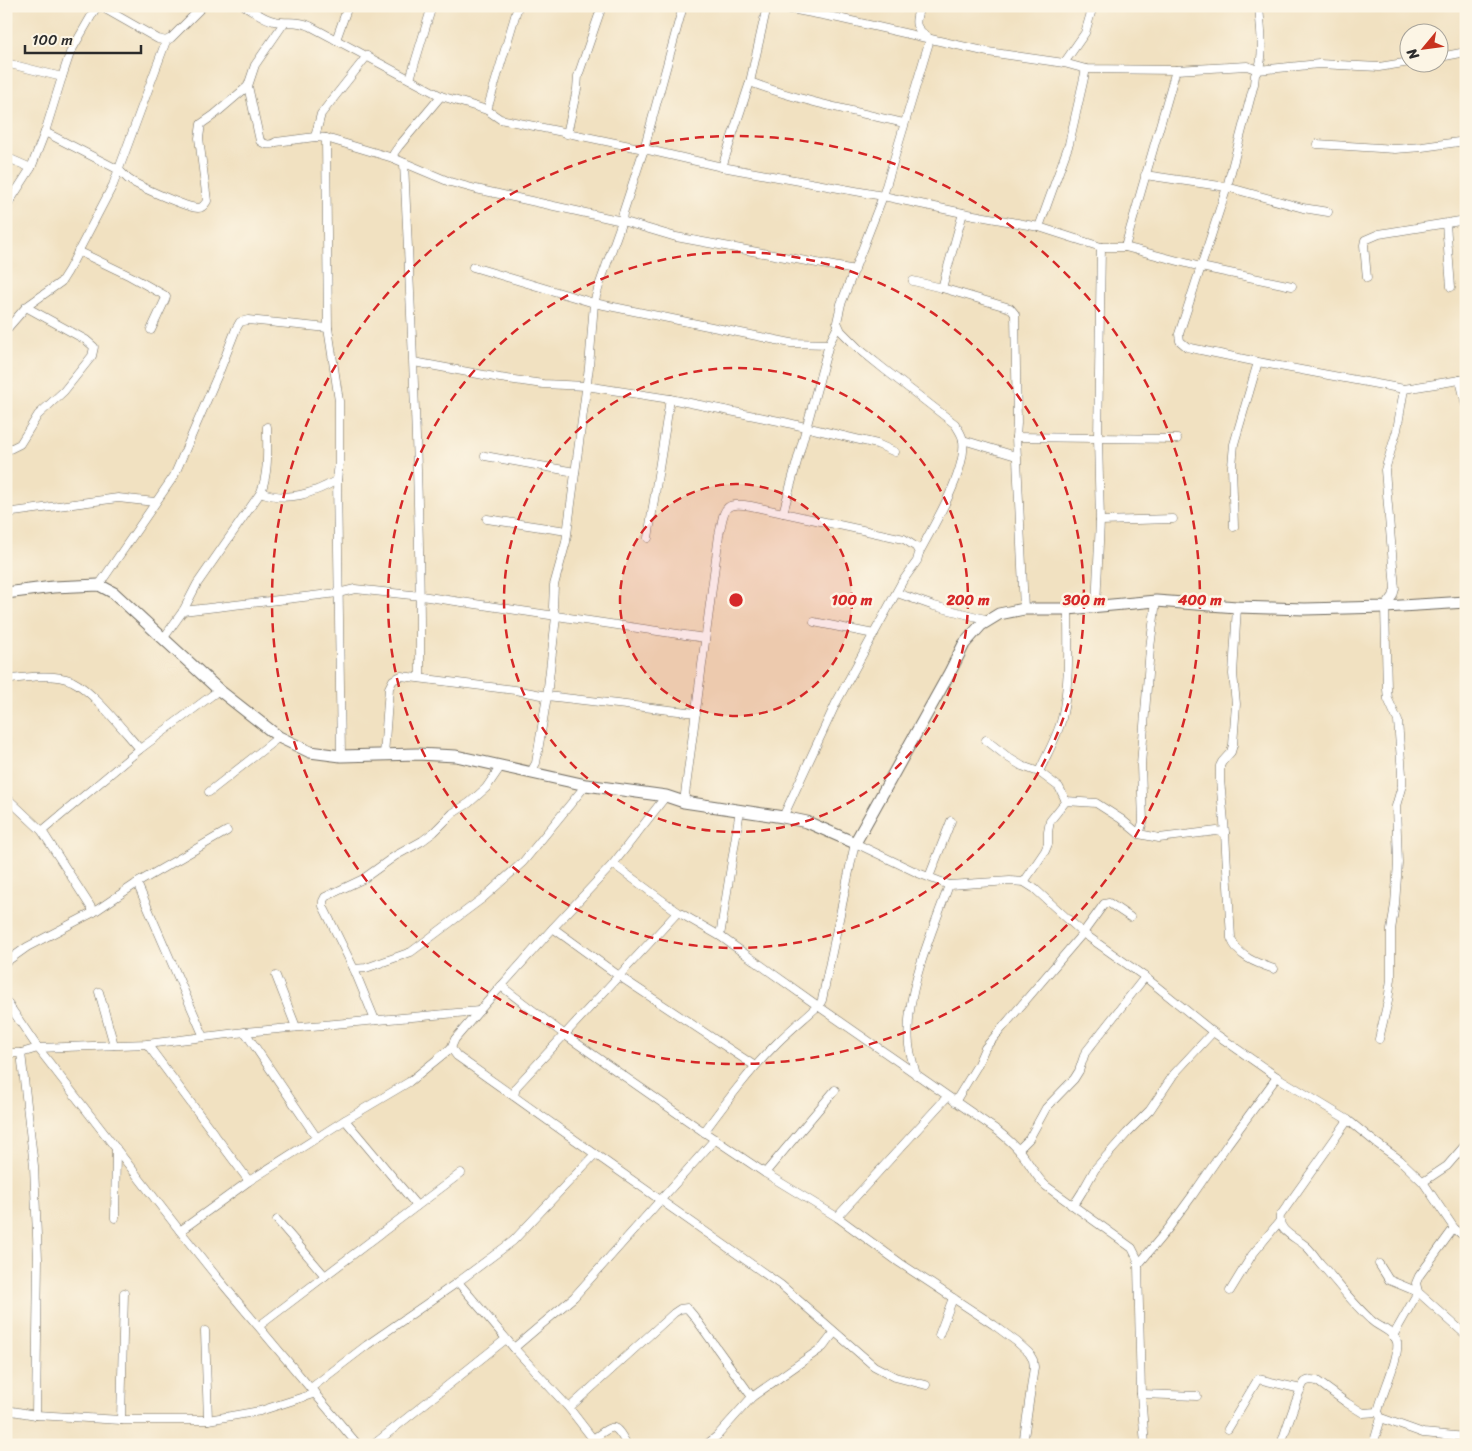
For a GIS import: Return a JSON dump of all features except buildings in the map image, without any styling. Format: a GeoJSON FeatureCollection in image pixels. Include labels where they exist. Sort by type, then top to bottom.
{"type":"FeatureCollection","features":[{"type":"Feature","properties":{"kind":"street"},"geometry":{"type":"LineString","coordinates":[[6,207],[31,168],[45,132],[70,53],[99,6],[158,39],[166,41]]}},
{"type":"Feature","properties":{"kind":"street"},"geometry":{"type":"LineString","coordinates":[[6,330],[26,307],[61,282],[113,185],[166,41],[203,6]]}},
{"type":"Feature","properties":{"kind":"street"},"geometry":{"type":"LineString","coordinates":[[245,6],[271,20],[284,23],[300,22],[441,96],[488,110],[500,119],[722,167],[1039,227],[1101,247],[1125,248],[1201,267],[1292,286]]}},
{"type":"Feature","properties":{"kind":"street"},"geometry":{"type":"LineString","coordinates":[[336,40],[348,6]]}},
{"type":"Feature","properties":{"kind":"street"},"geometry":{"type":"LineString","coordinates":[[410,79],[432,6]]}},
{"type":"Feature","properties":{"kind":"street"},"geometry":{"type":"LineString","coordinates":[[488,110],[518,6]]}},
{"type":"Feature","properties":{"kind":"street"},"geometry":{"type":"LineString","coordinates":[[567,134],[580,70],[602,6]]}},
{"type":"Feature","properties":{"kind":"street"},"geometry":{"type":"LineString","coordinates":[[531,772],[536,763],[547,696],[556,617],[553,608],[554,585],[566,542],[589,367],[594,303],[644,149],[683,6]]}},
{"type":"Feature","properties":{"kind":"street"},"geometry":{"type":"LineString","coordinates":[[722,167],[750,82],[766,6]]}},
{"type":"Feature","properties":{"kind":"street"},"geometry":{"type":"LineString","coordinates":[[775,6],[838,18],[988,52],[1064,63],[1086,69],[1176,70],[1247,66],[1258,70],[1319,64],[1380,67],[1400,64]]}},
{"type":"Feature","properties":{"kind":"street"},"geometry":{"type":"LineString","coordinates":[[920,6],[916,22],[918,30],[930,39]]}},
{"type":"Feature","properties":{"kind":"street"},"geometry":{"type":"LineString","coordinates":[[1064,63],[1085,33],[1093,6]]}},
{"type":"Feature","properties":{"kind":"street"},"geometry":{"type":"LineString","coordinates":[[1259,6],[1261,64],[1255,75],[1227,187],[1179,334],[1180,341],[1191,348],[1404,389],[1463,379],[1466,405]]}},
{"type":"Feature","properties":{"kind":"street"},"geometry":{"type":"LineString","coordinates":[[284,23],[255,65],[248,86],[260,141],[265,145],[314,137],[326,138],[393,158],[450,182],[622,221],[676,237],[855,270]]}},
{"type":"Feature","properties":{"kind":"street"},"geometry":{"type":"LineString","coordinates":[[783,817],[836,703],[902,582],[918,561],[919,553],[953,487],[962,455],[963,440],[955,424],[858,348],[841,331],[837,322],[841,304],[883,196],[930,39]]}},
{"type":"Feature","properties":{"kind":"street"},"geometry":{"type":"LineString","coordinates":[[1450,55],[1466,52]]}},
{"type":"Feature","properties":{"kind":"street"},"geometry":{"type":"LineString","coordinates":[[314,137],[321,114],[367,56]]}},
{"type":"Feature","properties":{"kind":"street"},"geometry":{"type":"LineString","coordinates":[[6,62],[62,77]]}},
{"type":"Feature","properties":{"kind":"street"},"geometry":{"type":"LineString","coordinates":[[1039,227],[1069,144],[1086,69]]}},
{"type":"Feature","properties":{"kind":"street"},"geometry":{"type":"LineString","coordinates":[[1125,248],[1176,70]]}},
{"type":"Feature","properties":{"kind":"street"},"geometry":{"type":"LineString","coordinates":[[750,82],[794,97],[904,123]]}},
{"type":"Feature","properties":{"kind":"street"},"geometry":{"type":"LineString","coordinates":[[45,132],[119,170],[128,179],[154,193],[199,208],[204,206],[207,201],[198,138],[201,124],[248,86]]}},
{"type":"Feature","properties":{"kind":"street"},"geometry":{"type":"LineString","coordinates":[[393,158],[399,146],[441,96]]}},
{"type":"Feature","properties":{"kind":"street"},"geometry":{"type":"LineString","coordinates":[[326,138],[328,328],[339,401],[338,593],[340,756]]}},
{"type":"Feature","properties":{"kind":"street"},"geometry":{"type":"LineString","coordinates":[[1317,144],[1395,149],[1466,140]]}},
{"type":"Feature","properties":{"kind":"street"},"geometry":{"type":"LineString","coordinates":[[6,156],[31,168]]}},
{"type":"Feature","properties":{"kind":"street"},"geometry":{"type":"LineString","coordinates":[[404,163],[414,362],[421,596],[420,678]]}},
{"type":"Feature","properties":{"kind":"street"},"geometry":{"type":"LineString","coordinates":[[1145,175],[1227,187],[1303,208],[1328,212]]}},
{"type":"Feature","properties":{"kind":"street"},"geometry":{"type":"LineString","coordinates":[[942,288],[962,213]]}},
{"type":"Feature","properties":{"kind":"street"},"geometry":{"type":"LineString","coordinates":[[1367,278],[1365,240],[1379,234],[1466,220]]}},
{"type":"Feature","properties":{"kind":"street"},"geometry":{"type":"LineString","coordinates":[[1446,224],[1451,287]]}},
{"type":"Feature","properties":{"kind":"street"},"geometry":{"type":"LineString","coordinates":[[1096,606],[1100,521],[1098,438],[1101,247]]}},
{"type":"Feature","properties":{"kind":"street"},"geometry":{"type":"LineString","coordinates":[[78,251],[130,276],[166,297],[151,330]]}},
{"type":"Feature","properties":{"kind":"street"},"geometry":{"type":"LineString","coordinates":[[473,267],[594,303],[791,343],[829,344]]}},
{"type":"Feature","properties":{"kind":"street"},"geometry":{"type":"LineString","coordinates":[[913,281],[1010,308],[1015,314],[1016,456],[1024,609]]}},
{"type":"Feature","properties":{"kind":"street"},"geometry":{"type":"LineString","coordinates":[[6,451],[20,444],[38,415],[64,391],[92,356],[94,347],[86,340],[26,307]]}},
{"type":"Feature","properties":{"kind":"street"},"geometry":{"type":"LineString","coordinates":[[99,585],[174,476],[240,322],[248,320],[328,328]]}},
{"type":"Feature","properties":{"kind":"street"},"geometry":{"type":"LineString","coordinates":[[783,513],[829,344],[838,326]]}},
{"type":"Feature","properties":{"kind":"street"},"geometry":{"type":"LineString","coordinates":[[414,362],[544,384],[586,386],[670,399],[877,444],[895,452]]}},
{"type":"Feature","properties":{"kind":"street"},"geometry":{"type":"LineString","coordinates":[[1234,527],[1232,466],[1234,444],[1258,362]]}},
{"type":"Feature","properties":{"kind":"street"},"geometry":{"type":"LineString","coordinates":[[1379,1039],[1391,979],[1391,930],[1398,862],[1396,806],[1402,785],[1398,722],[1388,699],[1385,607],[1395,590],[1385,470],[1397,430],[1404,389]]}},
{"type":"Feature","properties":{"kind":"street"},"geometry":{"type":"LineString","coordinates":[[648,538],[670,399]]}},
{"type":"Feature","properties":{"kind":"street"},"geometry":{"type":"LineString","coordinates":[[163,639],[183,611],[197,584],[261,492],[265,481],[267,464],[267,427]]}},
{"type":"Feature","properties":{"kind":"street"},"geometry":{"type":"LineString","coordinates":[[1016,437],[1177,438]]}},
{"type":"Feature","properties":{"kind":"street"},"geometry":{"type":"LineString","coordinates":[[963,440],[1016,456]]}},
{"type":"Feature","properties":{"kind":"street"},"geometry":{"type":"LineString","coordinates":[[486,456],[574,472]]}},
{"type":"Feature","properties":{"kind":"street"},"geometry":{"type":"LineString","coordinates":[[261,492],[281,497],[300,495],[325,487],[338,480]]}},
{"type":"Feature","properties":{"kind":"street"},"geometry":{"type":"LineString","coordinates":[[6,513],[118,498],[155,502]]}},
{"type":"Feature","properties":{"kind":"street"},"geometry":{"type":"LineString","coordinates":[[684,802],[719,535],[724,511],[729,505],[736,504],[783,513],[904,539],[916,547],[919,553]]}},
{"type":"Feature","properties":{"kind":"street"},"geometry":{"type":"LineString","coordinates":[[487,519],[567,531]]}},
{"type":"Feature","properties":{"kind":"street"},"geometry":{"type":"LineString","coordinates":[[1100,521],[1173,519]]}},
{"type":"Feature","properties":{"kind":"street"},"geometry":{"type":"LineString","coordinates":[[6,593],[53,587],[99,585],[114,593],[219,690],[279,737],[310,752],[340,756],[417,754],[456,756],[586,785],[666,796],[684,802],[807,822],[928,877],[949,884],[1024,882],[1035,889],[1083,933],[1145,977],[1214,1032],[1277,1077],[1348,1120],[1400,1160],[1423,1182],[1454,1228],[1466,1238]]}},
{"type":"Feature","properties":{"kind":"street"},"geometry":{"type":"LineString","coordinates":[[183,611],[338,593],[355,589],[421,596],[705,638]]}},
{"type":"Feature","properties":{"kind":"street"},"geometry":{"type":"LineString","coordinates":[[897,593],[934,606],[989,620]]}},
{"type":"Feature","properties":{"kind":"street"},"geometry":{"type":"LineString","coordinates":[[704,1132],[725,1102],[755,1066],[822,1000],[856,843],[964,644],[981,625],[999,614],[1024,609],[1068,609],[1156,601],[1305,609],[1466,602]]}},
{"type":"Feature","properties":{"kind":"street"},"geometry":{"type":"LineString","coordinates":[[1139,834],[1143,822],[1141,765],[1150,648],[1156,601]]}},
{"type":"Feature","properties":{"kind":"street"},"geometry":{"type":"LineString","coordinates":[[1238,606],[1233,674],[1236,704],[1233,745],[1231,752],[1220,766],[1228,872],[1230,938],[1233,945],[1242,954],[1254,962],[1274,969]]}},
{"type":"Feature","properties":{"kind":"street"},"geometry":{"type":"LineString","coordinates":[[1039,772],[1062,720],[1068,668],[1068,609]]}},
{"type":"Feature","properties":{"kind":"street"},"geometry":{"type":"LineString","coordinates":[[814,622],[874,634]]}},
{"type":"Feature","properties":{"kind":"street"},"geometry":{"type":"LineString","coordinates":[[6,680],[35,676],[71,681],[90,694],[140,749]]}},
{"type":"Feature","properties":{"kind":"street"},"geometry":{"type":"LineString","coordinates":[[384,755],[390,688],[393,680],[401,676],[515,690],[547,696],[696,713]]}},
{"type":"Feature","properties":{"kind":"street"},"geometry":{"type":"LineString","coordinates":[[42,831],[140,749],[219,690]]}},
{"type":"Feature","properties":{"kind":"street"},"geometry":{"type":"LineString","coordinates":[[209,792],[279,737]]}},
{"type":"Feature","properties":{"kind":"street"},"geometry":{"type":"LineString","coordinates":[[986,740],[1008,758],[1022,766],[1039,772],[1059,787],[1066,800]]}},
{"type":"Feature","properties":{"kind":"street"},"geometry":{"type":"LineString","coordinates":[[375,1020],[354,969],[322,901],[325,897],[363,879],[395,856],[422,841],[452,813],[469,803],[486,788],[501,766]]}},
{"type":"Feature","properties":{"kind":"street"},"geometry":{"type":"LineString","coordinates":[[354,969],[366,968],[412,952],[483,898],[523,862],[586,785]]}},
{"type":"Feature","properties":{"kind":"street"},"geometry":{"type":"LineString","coordinates":[[180,1231],[249,1181],[409,1082],[451,1048],[455,1040],[501,986],[613,864],[666,796]]}},
{"type":"Feature","properties":{"kind":"street"},"geometry":{"type":"LineString","coordinates":[[6,797],[42,831],[94,912]]}},
{"type":"Feature","properties":{"kind":"street"},"geometry":{"type":"LineString","coordinates":[[1066,800],[1096,803],[1121,819],[1139,834],[1159,838],[1217,831],[1225,833]]}},
{"type":"Feature","properties":{"kind":"street"},"geometry":{"type":"LineString","coordinates":[[1024,882],[1046,851],[1050,821],[1066,800]]}},
{"type":"Feature","properties":{"kind":"street"},"geometry":{"type":"LineString","coordinates":[[720,936],[740,810]]}},
{"type":"Feature","properties":{"kind":"street"},"geometry":{"type":"LineString","coordinates":[[928,877],[951,821]]}},
{"type":"Feature","properties":{"kind":"street"},"geometry":{"type":"LineString","coordinates":[[6,962],[26,947],[94,912],[137,883],[227,830]]}},
{"type":"Feature","properties":{"kind":"street"},"geometry":{"type":"LineString","coordinates":[[613,864],[678,912],[720,936],[998,1131],[1026,1158],[1040,1181],[1132,1248],[1137,1258],[1138,1266],[1141,1394],[1145,1445]]}},
{"type":"Feature","properties":{"kind":"street"},"geometry":{"type":"LineString","coordinates":[[137,883],[204,1037]]}},
{"type":"Feature","properties":{"kind":"street"},"geometry":{"type":"LineString","coordinates":[[916,1075],[909,1046],[911,998],[949,884]]}},
{"type":"Feature","properties":{"kind":"street"},"geometry":{"type":"LineString","coordinates":[[955,1102],[977,1066],[985,1048],[1083,933],[1106,903],[1109,903],[1130,917]]}},
{"type":"Feature","properties":{"kind":"street"},"geometry":{"type":"LineString","coordinates":[[514,1096],[516,1088],[678,912]]}},
{"type":"Feature","properties":{"kind":"street"},"geometry":{"type":"LineString","coordinates":[[553,928],[619,976],[755,1066]]}},
{"type":"Feature","properties":{"kind":"street"},"geometry":{"type":"LineString","coordinates":[[276,976],[296,1027]]}},
{"type":"Feature","properties":{"kind":"street"},"geometry":{"type":"LineString","coordinates":[[1018,1149],[1029,1139],[1046,1108],[1079,1071],[1085,1053],[1145,977]]}},
{"type":"Feature","properties":{"kind":"street"},"geometry":{"type":"LineString","coordinates":[[501,986],[565,1035],[704,1132],[837,1218],[900,1263],[1018,1342],[1029,1353],[1034,1367],[1023,1445]]}},
{"type":"Feature","properties":{"kind":"street"},"geometry":{"type":"LineString","coordinates":[[99,992],[114,1045]]}},
{"type":"Feature","properties":{"kind":"street"},"geometry":{"type":"LineString","coordinates":[[6,1001],[38,1048],[180,1231],[358,1445]]}},
{"type":"Feature","properties":{"kind":"street"},"geometry":{"type":"LineString","coordinates":[[6,1053],[21,1053],[38,1048],[147,1044],[245,1032],[479,1011]]}},
{"type":"Feature","properties":{"kind":"street"},"geometry":{"type":"LineString","coordinates":[[245,1032],[316,1138]]}},
{"type":"Feature","properties":{"kind":"street"},"geometry":{"type":"LineString","coordinates":[[1071,1205],[1077,1200],[1095,1169],[1150,1110],[1174,1074],[1214,1032]]}},
{"type":"Feature","properties":{"kind":"street"},"geometry":{"type":"LineString","coordinates":[[147,1044],[249,1181]]}},
{"type":"Feature","properties":{"kind":"street"},"geometry":{"type":"LineString","coordinates":[[451,1048],[457,1056],[781,1285],[874,1366],[895,1377],[926,1385]]}},
{"type":"Feature","properties":{"kind":"street"},"geometry":{"type":"LineString","coordinates":[[21,1053],[34,1166],[38,1259],[36,1416]]}},
{"type":"Feature","properties":{"kind":"street"},"geometry":{"type":"LineString","coordinates":[[1138,1266],[1168,1229],[1277,1077]]}},
{"type":"Feature","properties":{"kind":"street"},"geometry":{"type":"LineString","coordinates":[[765,1173],[834,1090]]}},
{"type":"Feature","properties":{"kind":"street"},"geometry":{"type":"LineString","coordinates":[[837,1218],[947,1097]]}},
{"type":"Feature","properties":{"kind":"street"},"geometry":{"type":"LineString","coordinates":[[345,1120],[417,1206]]}},
{"type":"Feature","properties":{"kind":"street"},"geometry":{"type":"LineString","coordinates":[[1230,1291],[1252,1255],[1278,1222],[1280,1216],[1348,1120]]}},
{"type":"Feature","properties":{"kind":"street"},"geometry":{"type":"LineString","coordinates":[[514,1348],[574,1297],[715,1139]]}},
{"type":"Feature","properties":{"kind":"street"},"geometry":{"type":"LineString","coordinates":[[1423,1182],[1447,1166],[1466,1144]]}},
{"type":"Feature","properties":{"kind":"street"},"geometry":{"type":"LineString","coordinates":[[115,1218],[116,1148]]}},
{"type":"Feature","properties":{"kind":"street"},"geometry":{"type":"LineString","coordinates":[[6,1410],[36,1416],[121,1420],[208,1420],[260,1411],[314,1390],[367,1345],[513,1241],[595,1154]]}},
{"type":"Feature","properties":{"kind":"street"},"geometry":{"type":"LineString","coordinates":[[259,1326],[461,1174]]}},
{"type":"Feature","properties":{"kind":"street"},"geometry":{"type":"LineString","coordinates":[[277,1220],[325,1276]]}},
{"type":"Feature","properties":{"kind":"street"},"geometry":{"type":"LineString","coordinates":[[1278,1222],[1285,1231],[1308,1248],[1342,1290],[1372,1321],[1393,1336],[1397,1344],[1393,1369],[1382,1396],[1373,1445]]}},
{"type":"Feature","properties":{"kind":"street"},"geometry":{"type":"LineString","coordinates":[[1393,1336],[1418,1292],[1416,1284],[1419,1276],[1454,1228]]}},
{"type":"Feature","properties":{"kind":"street"},"geometry":{"type":"LineString","coordinates":[[1379,1264],[1389,1280],[1418,1292],[1466,1335]]}},
{"type":"Feature","properties":{"kind":"street"},"geometry":{"type":"LineString","coordinates":[[458,1282],[506,1339],[569,1408],[593,1440]]}},
{"type":"Feature","properties":{"kind":"street"},"geometry":{"type":"LineString","coordinates":[[121,1420],[124,1292]]}},
{"type":"Feature","properties":{"kind":"street"},"geometry":{"type":"LineString","coordinates":[[939,1335],[953,1298]]}},
{"type":"Feature","properties":{"kind":"street"},"geometry":{"type":"LineString","coordinates":[[569,1408],[674,1313],[680,1309],[687,1308],[752,1397]]}},
{"type":"Feature","properties":{"kind":"street"},"geometry":{"type":"LineString","coordinates":[[205,1331],[208,1420]]}},
{"type":"Feature","properties":{"kind":"street"},"geometry":{"type":"LineString","coordinates":[[706,1445],[717,1436],[752,1397],[823,1347],[834,1332]]}},
{"type":"Feature","properties":{"kind":"street"},"geometry":{"type":"LineString","coordinates":[[372,1445],[506,1339]]}},
{"type":"Feature","properties":{"kind":"street"},"geometry":{"type":"LineString","coordinates":[[1228,1429],[1258,1379],[1301,1389]]}},
{"type":"Feature","properties":{"kind":"street"},"geometry":{"type":"LineString","coordinates":[[1281,1445],[1301,1389],[1307,1380],[1312,1380],[1364,1413],[1379,1415],[1423,1433],[1466,1437]]}},
{"type":"Feature","properties":{"kind":"street"},"geometry":{"type":"LineString","coordinates":[[1141,1394],[1197,1396]]}},
{"type":"Feature","properties":{"kind":"street"},"geometry":{"type":"LineString","coordinates":[[586,1445],[608,1429],[614,1428],[619,1430],[627,1445]]}},
{"type":"Feature","properties":{"kind":"street"},"geometry":{"type":"LineString","coordinates":[[1454,1445],[1455,1436]]}}]}
